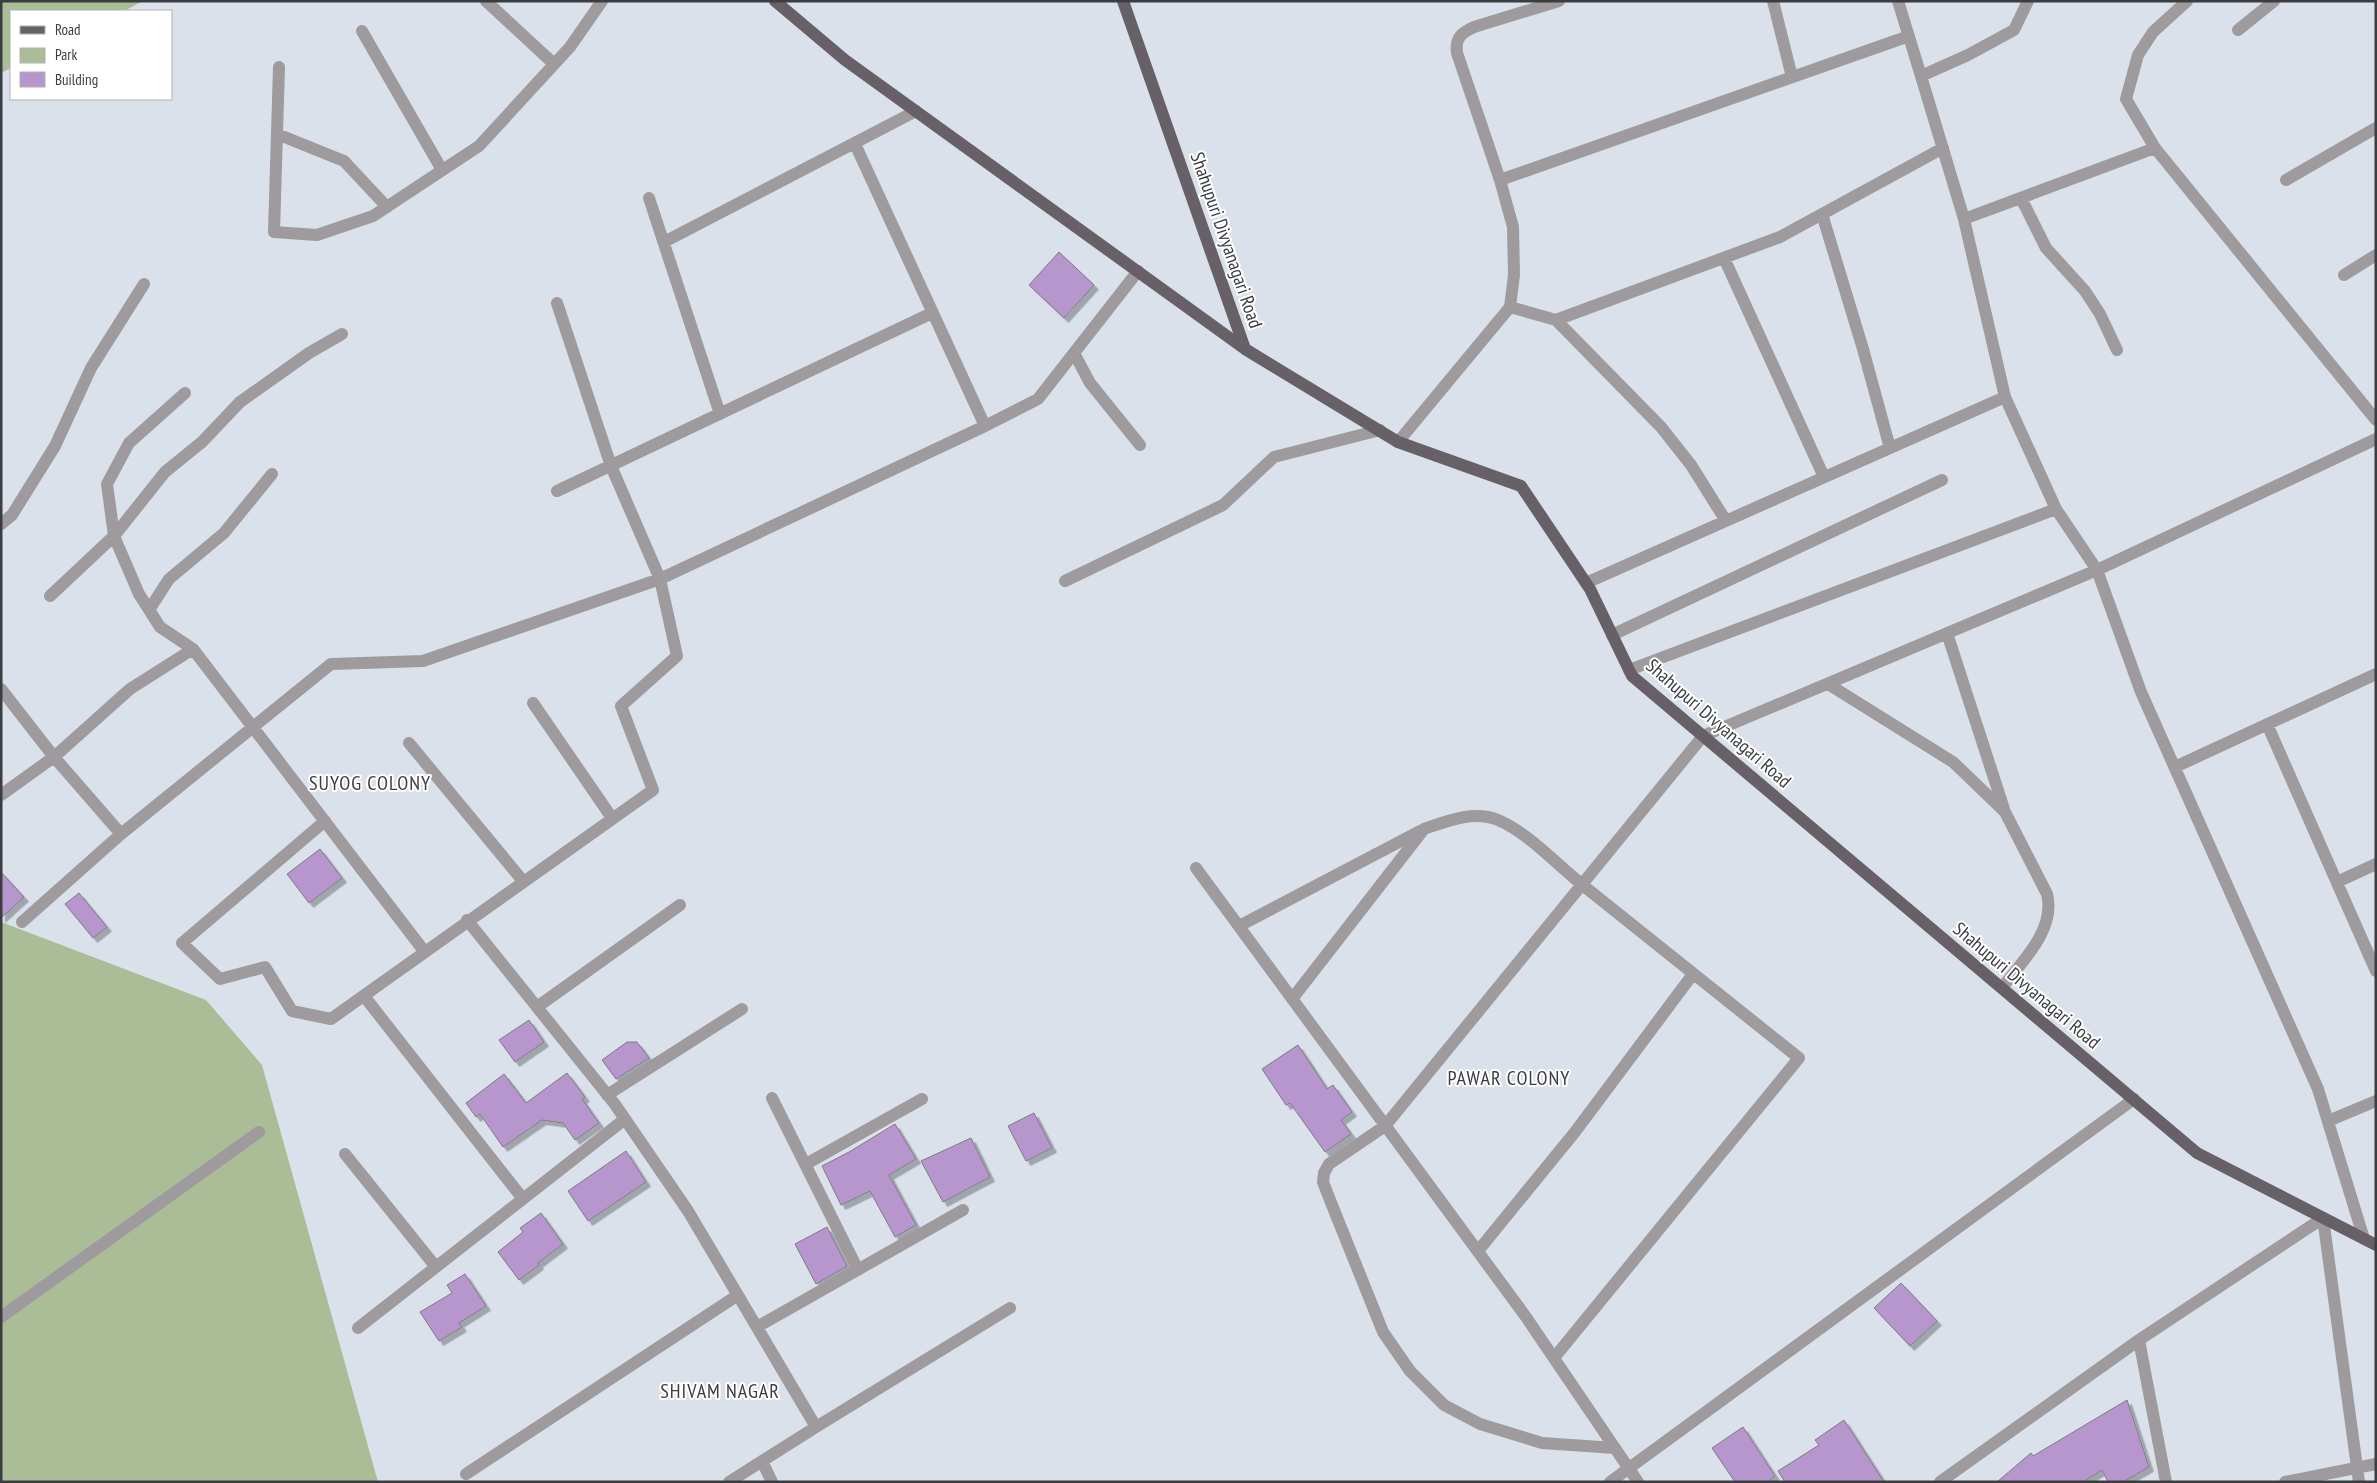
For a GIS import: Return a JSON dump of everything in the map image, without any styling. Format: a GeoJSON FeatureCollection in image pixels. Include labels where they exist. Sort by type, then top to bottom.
{"type":"FeatureCollection","features":[{"type":"Feature","properties":{"kind":"main road"},"geometry":{"type":"LineString","coordinates":[[775,1],[845,60],[1245,348]]}},
{"type":"Feature","properties":{"kind":"main road","name":"Shahupuri Divyanagari Road"},"geometry":{"type":"LineString","coordinates":[[1123,1],[1245,348],[1398,442],[1521,486],[1586,583],[1632,676],[2197,1153],[2370,1242]]}},
{"type":"Feature","properties":{"kind":"street"},"geometry":{"type":"LineString","coordinates":[[486,1],[554,64]]}},
{"type":"Feature","properties":{"kind":"street"},"geometry":{"type":"LineString","coordinates":[[278,67],[274,232],[317,235],[373,216],[479,146],[570,47],[602,1]]}},
{"type":"Feature","properties":{"kind":"street"},"geometry":{"type":"LineString","coordinates":[[1398,442],[1510,307],[1514,275],[1513,227],[1500,180],[1457,53],[1456,43],[1461,33],[1474,27],[1559,1]]}},
{"type":"Feature","properties":{"kind":"street"},"geometry":{"type":"LineString","coordinates":[[1773,1],[1792,77]]}},
{"type":"Feature","properties":{"kind":"street"},"geometry":{"type":"LineString","coordinates":[[1898,1],[1964,219],[2005,397],[2056,509],[2097,570],[2142,692],[2318,1089],[2370,1242]]}},
{"type":"Feature","properties":{"kind":"street"},"geometry":{"type":"LineString","coordinates":[[1921,76],[1968,55],[2014,30],[2028,1]]}},
{"type":"Feature","properties":{"kind":"street"},"geometry":{"type":"LineString","coordinates":[[2187,1],[2153,32],[2138,55],[2126,99],[2155,148],[2376,420]]}},
{"type":"Feature","properties":{"kind":"street"},"geometry":{"type":"LineString","coordinates":[[2238,30],[2274,1]]}},
{"type":"Feature","properties":{"kind":"street"},"geometry":{"type":"LineString","coordinates":[[362,31],[442,170]]}},
{"type":"Feature","properties":{"kind":"street"},"geometry":{"type":"LineString","coordinates":[[1500,180],[1909,36]]}},
{"type":"Feature","properties":{"kind":"street"},"geometry":{"type":"LineString","coordinates":[[664,242],[916,111]]}},
{"type":"Feature","properties":{"kind":"street"},"geometry":{"type":"LineString","coordinates":[[2286,180],[2376,128]]}},
{"type":"Feature","properties":{"kind":"street"},"geometry":{"type":"LineString","coordinates":[[277,134],[344,161],[387,206]]}},
{"type":"Feature","properties":{"kind":"street"},"geometry":{"type":"LineString","coordinates":[[855,144],[985,426]]}},
{"type":"Feature","properties":{"kind":"street"},"geometry":{"type":"LineString","coordinates":[[1556,320],[1780,237],[1942,148]]}},
{"type":"Feature","properties":{"kind":"street"},"geometry":{"type":"LineString","coordinates":[[1964,219],[2155,148]]}},
{"type":"Feature","properties":{"kind":"street"},"geometry":{"type":"LineString","coordinates":[[649,198],[720,414]]}},
{"type":"Feature","properties":{"kind":"street"},"geometry":{"type":"LineString","coordinates":[[2021,198],[2046,248],[2085,292],[2100,314],[2117,350]]}},
{"type":"Feature","properties":{"kind":"street"},"geometry":{"type":"LineString","coordinates":[[1822,214],[1863,349],[1890,448]]}},
{"type":"Feature","properties":{"kind":"street"},"geometry":{"type":"LineString","coordinates":[[2344,275],[2376,255]]}},
{"type":"Feature","properties":{"kind":"street"},"geometry":{"type":"LineString","coordinates":[[1724,258],[1824,477]]}},
{"type":"Feature","properties":{"kind":"street"},"geometry":{"type":"LineString","coordinates":[[22,922],[121,834],[331,664],[423,661],[660,579],[985,426],[1038,399],[1138,271]]}},
{"type":"Feature","properties":{"kind":"street"},"geometry":{"type":"LineString","coordinates":[[1,524],[12,514],[55,446],[91,368],[144,284]]}},
{"type":"Feature","properties":{"kind":"street"},"geometry":{"type":"LineString","coordinates":[[325,821],[182,943],[220,979],[265,967],[292,1011],[331,1019],[467,920],[653,790],[621,706],[677,656],[660,579],[611,466],[557,303]]}},
{"type":"Feature","properties":{"kind":"street"},"geometry":{"type":"LineString","coordinates":[[1510,307],[1556,320],[1661,427],[1691,465],[1726,521]]}},
{"type":"Feature","properties":{"kind":"street"},"geometry":{"type":"LineString","coordinates":[[558,492],[932,313]]}},
{"type":"Feature","properties":{"kind":"street"},"geometry":{"type":"LineString","coordinates":[[50,596],[114,536],[165,472],[202,442],[240,402],[309,354],[342,334]]}},
{"type":"Feature","properties":{"kind":"street"},"geometry":{"type":"LineString","coordinates":[[1074,353],[1090,383],[1140,445]]}},
{"type":"Feature","properties":{"kind":"street"},"geometry":{"type":"LineString","coordinates":[[185,393],[129,443],[107,484],[114,536],[139,594],[160,627],[193,649],[424,951]]}},
{"type":"Feature","properties":{"kind":"street"},"geometry":{"type":"LineString","coordinates":[[1586,583],[2005,397]]}},
{"type":"Feature","properties":{"kind":"street"},"geometry":{"type":"LineString","coordinates":[[1065,581],[1224,505],[1274,457],[1380,430]]}},
{"type":"Feature","properties":{"kind":"street"},"geometry":{"type":"LineString","coordinates":[[1615,1448],[1542,1443],[1480,1424],[1444,1405],[1410,1370],[1383,1332],[1323,1182],[1324,1173],[1329,1164],[1385,1126],[1703,736],[2097,570],[2376,439]]}},
{"type":"Feature","properties":{"kind":"street"},"geometry":{"type":"LineString","coordinates":[[149,610],[169,580],[224,534],[272,474]]}},
{"type":"Feature","properties":{"kind":"street"},"geometry":{"type":"LineString","coordinates":[[1612,635],[1942,480]]}},
{"type":"Feature","properties":{"kind":"street"},"geometry":{"type":"LineString","coordinates":[[1629,670],[2056,509]]}},
{"type":"Feature","properties":{"kind":"street"},"geometry":{"type":"LineString","coordinates":[[1948,633],[2005,812],[2047,894],[2050,907],[2048,922],[2002,988]]}},
{"type":"Feature","properties":{"kind":"street"},"geometry":{"type":"LineString","coordinates":[[1,795],[54,758],[130,689],[193,649]]}},
{"type":"Feature","properties":{"kind":"street"},"geometry":{"type":"LineString","coordinates":[[2175,767],[2376,674]]}},
{"type":"Feature","properties":{"kind":"street"},"geometry":{"type":"LineString","coordinates":[[1828,684],[1954,762],[2005,812]]}},
{"type":"Feature","properties":{"kind":"street"},"geometry":{"type":"LineString","coordinates":[[1,689],[54,758],[121,834]]}},
{"type":"Feature","properties":{"kind":"street"},"geometry":{"type":"LineString","coordinates":[[533,704],[612,818]]}},
{"type":"Feature","properties":{"kind":"street"},"geometry":{"type":"LineString","coordinates":[[2267,724],[2376,971]]}},
{"type":"Feature","properties":{"kind":"street"},"geometry":{"type":"LineString","coordinates":[[409,743],[523,881]]}},
{"type":"Feature","properties":{"kind":"street"},"geometry":{"type":"LineString","coordinates":[[1239,926],[1424,829],[1450,820],[1478,816],[1496,819],[1514,828],[1582,885],[1799,1058],[1554,1358]]}},
{"type":"Feature","properties":{"kind":"street"},"geometry":{"type":"LineString","coordinates":[[1292,999],[1424,829]]}},
{"type":"Feature","properties":{"kind":"street"},"geometry":{"type":"LineString","coordinates":[[2337,882],[2376,864]]}},
{"type":"Feature","properties":{"kind":"street"},"geometry":{"type":"LineString","coordinates":[[1196,868],[1478,1251],[1554,1358],[1638,1482]]}},
{"type":"Feature","properties":{"kind":"street"},"geometry":{"type":"LineString","coordinates":[[537,1007],[680,905]]}},
{"type":"Feature","properties":{"kind":"street"},"geometry":{"type":"LineString","coordinates":[[467,920],[625,1119],[688,1211],[816,1427]]}},
{"type":"Feature","properties":{"kind":"street"},"geometry":{"type":"LineString","coordinates":[[1478,1251],[1575,1132],[1693,974]]}},
{"type":"Feature","properties":{"kind":"street"},"geometry":{"type":"LineString","coordinates":[[364,996],[523,1199]]}},
{"type":"Feature","properties":{"kind":"street"},"geometry":{"type":"LineString","coordinates":[[607,1095],[742,1009]]}},
{"type":"Feature","properties":{"kind":"street"},"geometry":{"type":"LineString","coordinates":[[772,1098],[858,1270]]}},
{"type":"Feature","properties":{"kind":"street"},"geometry":{"type":"LineString","coordinates":[[806,1164],[922,1099]]}},
{"type":"Feature","properties":{"kind":"street"},"geometry":{"type":"LineString","coordinates":[[1610,1482],[2134,1099]]}},
{"type":"Feature","properties":{"kind":"street"},"geometry":{"type":"LineString","coordinates":[[2328,1121],[2376,1101]]}},
{"type":"Feature","properties":{"kind":"street"},"geometry":{"type":"LineString","coordinates":[[358,1328],[625,1119]]}},
{"type":"Feature","properties":{"kind":"street"},"geometry":{"type":"LineString","coordinates":[[1,1317],[259,1132]]}},
{"type":"Feature","properties":{"kind":"street"},"geometry":{"type":"LineString","coordinates":[[345,1154],[436,1267]]}},
{"type":"Feature","properties":{"kind":"street"},"geometry":{"type":"LineString","coordinates":[[757,1327],[963,1210]]}},
{"type":"Feature","properties":{"kind":"street"},"geometry":{"type":"LineString","coordinates":[[1940,1482],[2139,1340],[2323,1218],[2359,1482]]}},
{"type":"Feature","properties":{"kind":"street"},"geometry":{"type":"LineString","coordinates":[[466,1474],[738,1295]]}},
{"type":"Feature","properties":{"kind":"street"},"geometry":{"type":"LineString","coordinates":[[729,1482],[1010,1308]]}},
{"type":"Feature","properties":{"kind":"street"},"geometry":{"type":"LineString","coordinates":[[2139,1340],[2166,1482]]}},
{"type":"Feature","properties":{"kind":"street"},"geometry":{"type":"LineString","coordinates":[[762,1461],[772,1482]]}},
{"type":"Feature","properties":{"kind":"street"},"geometry":{"type":"LineString","coordinates":[[2285,1482],[2376,1464]]}},
{"type":"Feature","properties":{"kind":"green space"},"geometry":{"type":"Polygon","coordinates":[[[1,1],[143,1],[126,10],[10,10],[10,68],[1,73],[1,1]]]}},
{"type":"Feature","properties":{"kind":"green space"},"geometry":{"type":"Polygon","coordinates":[[[1,922],[206,1000],[262,1065],[378,1482],[1,1482],[1,922]]]}},
{"type":"Feature","properties":{"kind":"building"},"geometry":{"type":"Polygon","coordinates":[[[1059,252],[1094,285],[1064,318],[1029,285],[1059,252]]]}},
{"type":"Feature","properties":{"kind":"building"},"geometry":{"type":"Polygon","coordinates":[[[320,849],[342,878],[309,903],[287,874],[320,849]]]}},
{"type":"Feature","properties":{"kind":"building"},"geometry":{"type":"Polygon","coordinates":[[[1,872],[24,897],[1,918],[1,872]]]}},
{"type":"Feature","properties":{"kind":"building"},"geometry":{"type":"Polygon","coordinates":[[[79,893],[107,927],[93,938],[65,904],[79,893]]]}},
{"type":"Feature","properties":{"kind":"building"},"geometry":{"type":"Polygon","coordinates":[[[529,1020],[544,1042],[515,1062],[499,1040],[529,1020]]]}},
{"type":"Feature","properties":{"kind":"building"},"geometry":{"type":"Polygon","coordinates":[[[627,1042],[637,1042],[649,1058],[616,1079],[602,1060],[627,1042]]]}},
{"type":"Feature","properties":{"kind":"building"},"geometry":{"type":"Polygon","coordinates":[[[1298,1045],[1327,1089],[1333,1085],[1352,1112],[1341,1120],[1351,1134],[1325,1152],[1290,1103],[1286,1105],[1262,1069],[1298,1045]]]}},
{"type":"Feature","properties":{"kind":"building"},"geometry":{"type":"Polygon","coordinates":[[[567,1073],[585,1097],[582,1099],[599,1123],[575,1140],[563,1123],[542,1120],[503,1147],[480,1114],[476,1117],[466,1103],[504,1074],[526,1103],[567,1073]]]}},
{"type":"Feature","properties":{"kind":"building"},"geometry":{"type":"Polygon","coordinates":[[[1034,1113],[1052,1148],[1026,1161],[1008,1126],[1034,1113]]]}},
{"type":"Feature","properties":{"kind":"building"},"geometry":{"type":"Polygon","coordinates":[[[895,1124],[916,1159],[889,1175],[916,1225],[895,1237],[870,1191],[841,1205],[822,1166],[895,1124]]]}},
{"type":"Feature","properties":{"kind":"building"},"geometry":{"type":"Polygon","coordinates":[[[971,1138],[990,1177],[943,1202],[921,1161],[971,1138]]]}},
{"type":"Feature","properties":{"kind":"building"},"geometry":{"type":"Polygon","coordinates":[[[626,1151],[646,1182],[588,1221],[568,1191],[626,1151]]]}},
{"type":"Feature","properties":{"kind":"building"},"geometry":{"type":"Polygon","coordinates":[[[541,1213],[563,1244],[519,1280],[498,1252],[523,1232],[520,1228],[541,1213]]]}},
{"type":"Feature","properties":{"kind":"building"},"geometry":{"type":"Polygon","coordinates":[[[827,1227],[847,1266],[816,1284],[795,1244],[827,1227]]]}},
{"type":"Feature","properties":{"kind":"building"},"geometry":{"type":"Polygon","coordinates":[[[465,1274],[486,1306],[459,1323],[462,1327],[439,1341],[420,1312],[452,1293],[447,1285],[465,1274]]]}},
{"type":"Feature","properties":{"kind":"building"},"geometry":{"type":"Polygon","coordinates":[[[1901,1283],[1937,1321],[1910,1346],[1874,1308],[1901,1283]]]}},
{"type":"Feature","properties":{"kind":"building"},"geometry":{"type":"Polygon","coordinates":[[[2127,1400],[2149,1467],[2123,1482],[2108,1482],[2102,1470],[2083,1482],[1997,1482],[2031,1453],[2033,1456],[2127,1400]]]}},
{"type":"Feature","properties":{"kind":"building"},"geometry":{"type":"Polygon","coordinates":[[[1844,1420],[1884,1482],[1785,1482],[1778,1471],[1819,1445],[1815,1440],[1844,1420]]]}},
{"type":"Feature","properties":{"kind":"building"},"geometry":{"type":"Polygon","coordinates":[[[1743,1427],[1775,1476],[1767,1482],[1735,1482],[1712,1448],[1743,1427]]]}},
{"type":"Feature","properties":{"kind":"district","name":"SUYOG COLONY"},"geometry":{"type":"Point","coordinates":[370,783]}},
{"type":"Feature","properties":{"kind":"district","name":"PAWAR COLONY"},"geometry":{"type":"Point","coordinates":[1509,1078]}},
{"type":"Feature","properties":{"kind":"district","name":"SHIVAM NAGAR"},"geometry":{"type":"Point","coordinates":[720,1391]}}]}
